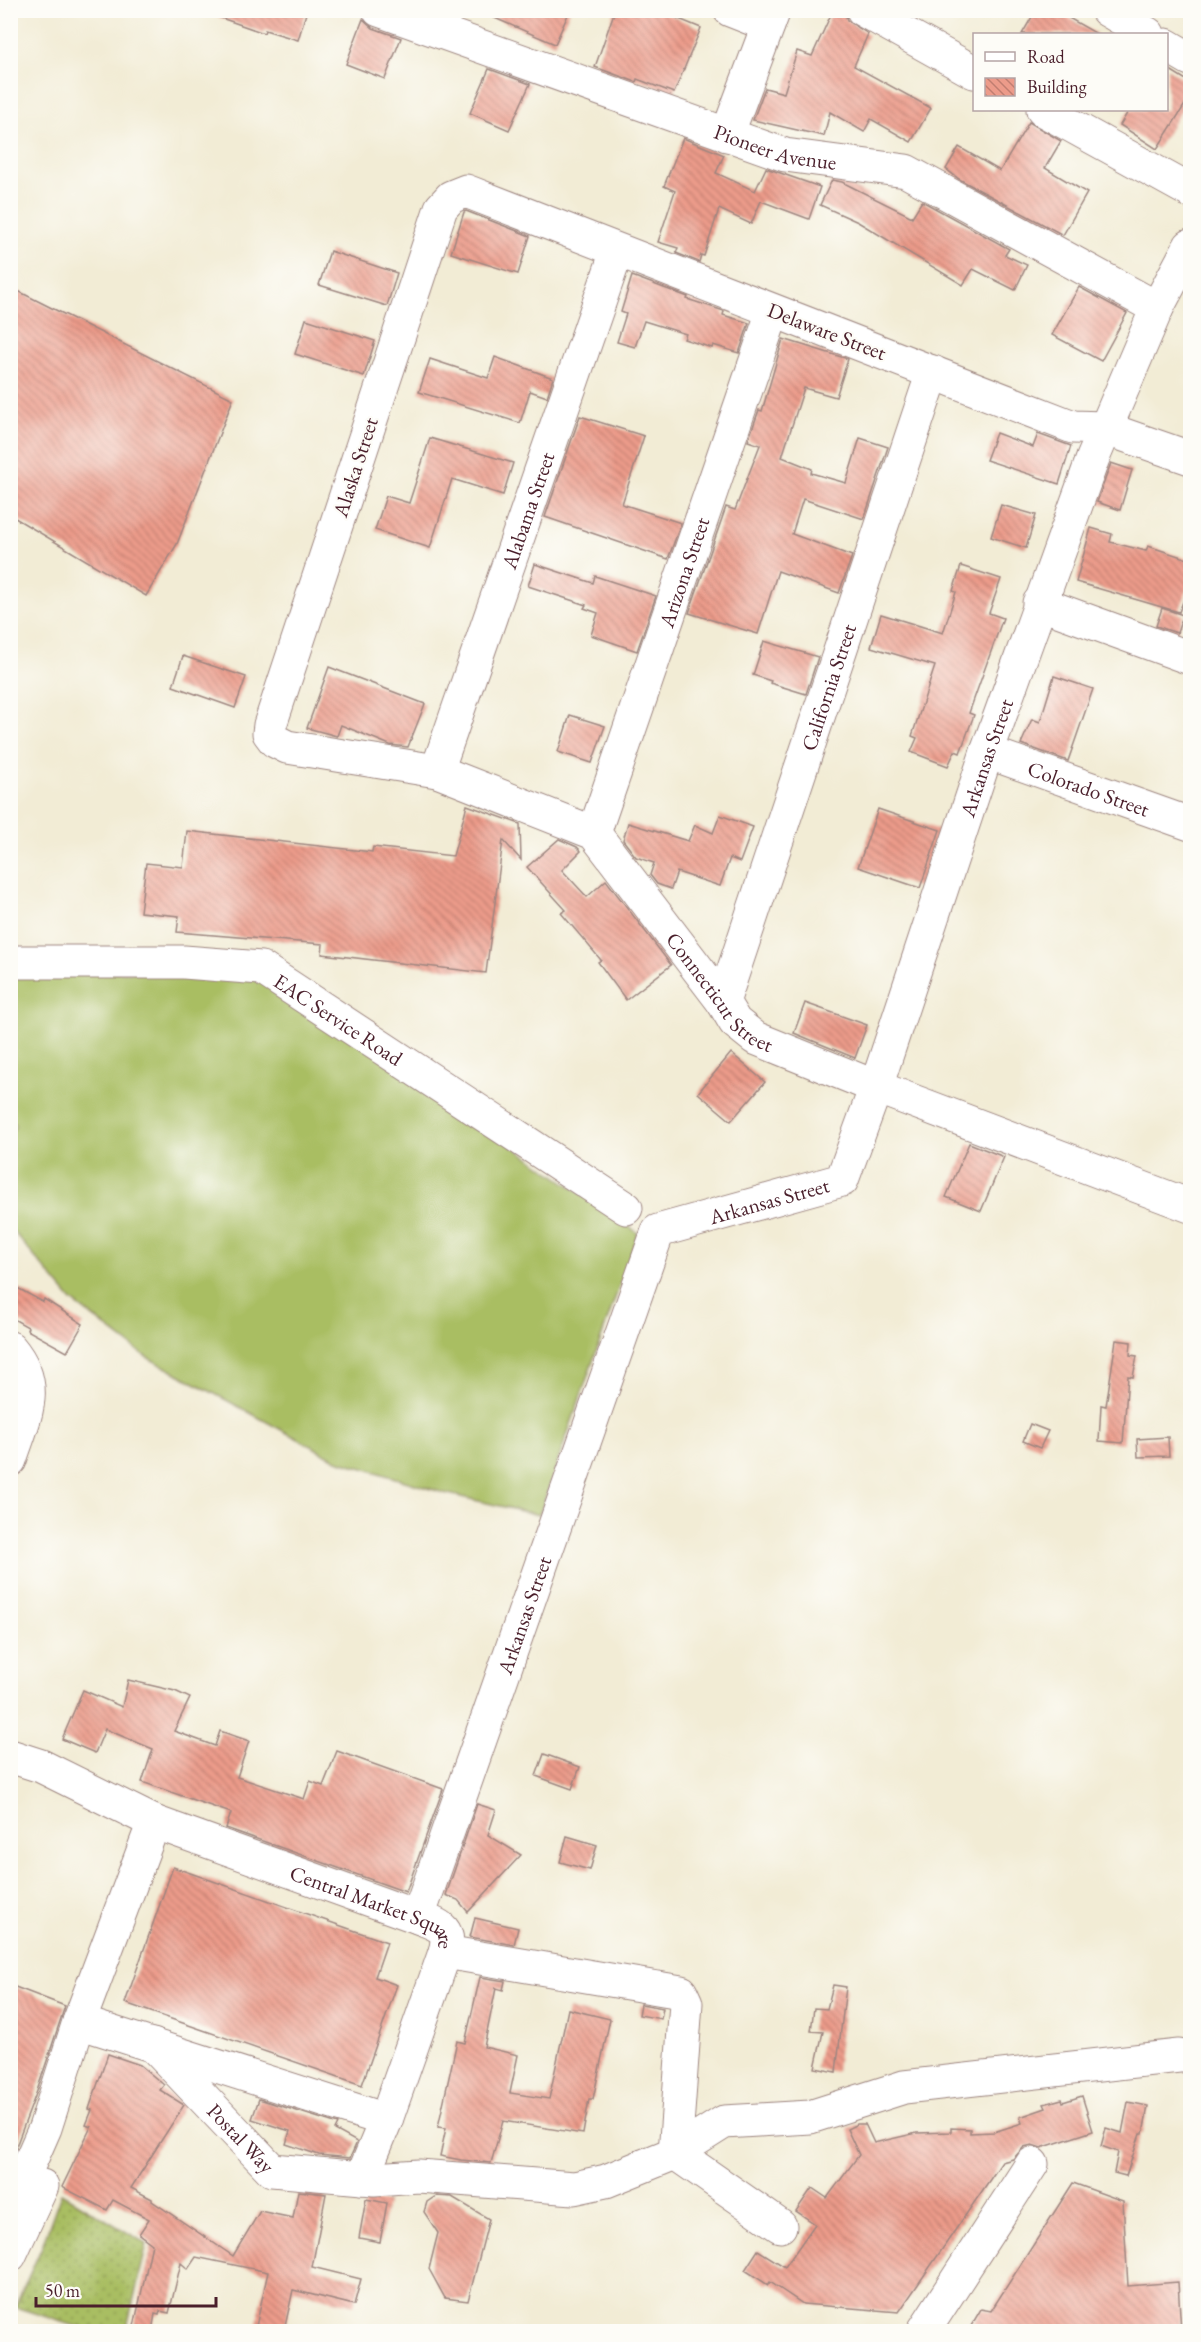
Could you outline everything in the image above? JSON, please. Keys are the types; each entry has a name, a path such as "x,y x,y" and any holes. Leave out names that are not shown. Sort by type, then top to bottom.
{"street":[{"name":"Pioneer Avenue","path":"379,10 785,155 906,171 1156,308"},
{"path":"727,135 771,18 730,10"},
{"path":"863,10 973,71"},
{"path":"1107,10 1146,33"},
{"path":"1168,46 1191,59"},
{"path":"1045,111 1191,191"},
{"name":"Delaware Street","path":"466,191 1073,427 1104,428 1191,458"},
{"name":"Alaska Street","path":"436,771 287,747 275,741 269,733 441,208 451,197 466,191"},
{"name":"Arkansas Street","path":"418,1917 658,1231 842,1180 876,1087 987,752 1104,428 1156,308 1191,246"},
{"name":"Alabama Street","path":"436,771 617,251"},
{"name":"Arizona Street","path":"594,833 773,311"},
{"name":"California Street","path":"723,1002 933,372"},
{"path":"1039,603 1191,658"},
{"name":"Colorado Street","path":"987,752 1191,824"},
{"path":"436,771 594,833"},
{"name":"Connecticut Street","path":"594,833 723,1002 735,1022 755,1038 876,1087 1191,1206"},
{"name":"EAC Service Road","path":"10,962 184,962 261,968 626,1208"},
{"path":"10,1348 23,1364 28,1380 29,1398 10,1460"},
{"name":"Central Market Square","path":"10,1756 41,1766 154,1822 440,1926 445,1931 448,1943 386,2120"},
{"path":"10,2254 59,2148 89,2026 154,1822"},
{"path":"445,1952 681,1992 686,2003 675,2153 780,2226"},
{"path":"89,2026 386,2120 362,2178"},
{"path":"10,2208 89,2026"},
{"name":"Postal Way","path":"153,2045 272,2170 362,2178 419,2176 574,2188 606,2181 675,2153 724,2122"},
{"path":"679,2091 724,2122 810,2116 904,2087 1179,2056"},
{"path":"923,2331 1032,2164"}],"green space":[{"path":"10,969 268,976 638,1233 539,1515 444,1493 337,1460 145,1356 72,1301 11,1229 11,1132 16,1126 10,1116"},
{"path":"61,2193 147,2244 126,2331 91,2331 15,2307 41,2249"}],"building":[{"path":"208,10 307,10 298,40 265,30 264,33 207,13"},
{"path":"476,10 570,10 555,44"},
{"path":"615,10 657,10 701,28 674,93 595,67"},
{"path":"833,10 844,10 847,20 868,34 854,66 931,108 911,142 871,119 864,132 830,112 824,136 753,120 765,88 784,93 797,51 812,56"},
{"path":"1036,10 1055,10 1095,33 1023,33"},
{"path":"363,19 373,28 401,38 385,79 346,64"},
{"path":"489,69 530,84 509,130 470,113"},
{"path":"1168,69 1191,83 1191,95 1157,149 1120,125 1128,111 1168,111"},
{"path":"1029,122 1061,141 1045,168 1087,193 1063,235 959,179 946,169 959,147 1000,171"},
{"path":"683,138 724,155 716,173 755,191 766,168 820,187 809,219 761,201 751,224 719,209 704,256 701,255 699,262 676,253 678,248 658,242 675,191 664,186"},
{"path":"832,180 842,182 912,217 922,201 1009,249 1005,255 1027,265 1015,290 973,269 963,285 858,222 820,205"},
{"path":"466,211 530,236 518,274 451,253"},
{"path":"330,251 397,273 387,306 319,285"},
{"path":"632,276 688,297 687,299 724,311 723,315 749,323 739,353 713,345 712,348 684,339 686,334 644,321 635,347 617,342 626,314 621,312"},
{"path":"10,287 233,399 177,544 146,596 10,515"},
{"path":"1079,287 1127,313 1101,361 1052,335"},
{"path":"306,319 375,341 364,376 295,354"},
{"path":"783,339 848,359 836,397 804,388 782,457 812,469 811,473 846,483 860,438 888,447 864,519 803,499 792,534 852,556 839,593 778,571 758,634 689,613 726,507 735,510 760,445 748,441 759,410 762,411"},
{"path":"495,357 553,378 547,397 530,391 520,423 419,392 430,359 488,378"},
{"path":"580,416 644,436 622,504 681,523 668,559 545,517"},
{"path":"996,433 1033,447 1038,434 1071,446 1059,484 986,460"},
{"path":"430,438 513,463 503,495 452,479 430,548 375,530 386,496 409,503"},
{"path":"1111,463 1132,470 1120,510 1097,502"},
{"path":"1001,505 1036,515 1026,548 991,537"},
{"path":"1091,528 1112,534 1110,542 1146,551 1148,546 1191,560 1191,581 1179,612 1076,582"},
{"path":"535,564 593,583 595,576 656,596 637,651 591,635 598,613 584,608 586,605 528,586"},
{"path":"961,566 1001,579 989,613 1003,618 969,713 974,715 960,753 955,751 948,766 911,752 917,738 912,736 935,666 871,647 881,614 943,633 956,592 953,591"},
{"path":"1162,608 1183,615 1177,633 1156,626"},
{"path":"764,641 818,657 806,694 753,675"},
{"path":"183,656 246,677 235,708 173,686"},
{"path":"329,667 425,704 408,747 390,745 341,725 337,736 307,728"},
{"path":"1054,676 1093,689 1068,761 1021,744 1032,719 1040,722"},
{"path":"570,715 605,726 592,763 558,752"},
{"path":"467,805 520,824 521,860 503,840 486,973 322,954 323,944 177,932 179,916 140,912 146,863 183,867 187,831 372,852 373,847 453,856"},
{"path":"878,809 940,830 920,888 858,867"},
{"path":"720,815 753,827 740,862 730,858 720,886 677,872 671,889 657,884 650,875 654,863 636,857 623,840 628,823 688,841 695,825 713,833"},
{"path":"559,839 581,851 562,870 587,897 606,880 671,965 626,1000 598,962 601,960 561,913 566,910 527,867"},
{"path":"805,1003 867,1025 855,1058 794,1033"},
{"path":"731,1053 765,1082 731,1121 698,1093"},
{"path":"969,1143 1004,1157 981,1211 946,1197"},
{"path":"10,1284 43,1302 44,1299 83,1324 67,1352 27,1330 28,1327 10,1317"},
{"path":"1116,1340 1131,1342 1130,1355 1137,1356 1133,1377 1128,1376 1123,1443 1099,1441 1101,1405 1106,1406"},
{"path":"1030,1424 1048,1431 1040,1448 1023,1441"},
{"path":"1168,1437 1169,1456 1138,1457 1137,1439"},
{"path":"128,1680 175,1691 190,1698 174,1731 215,1746 220,1731 249,1741 237,1777 304,1799 310,1781 323,1786 337,1751 443,1789 406,1892 226,1828 231,1813 142,1782 153,1749 105,1729 95,1753 62,1739 83,1690 122,1707"},
{"path":"544,1754 580,1767 572,1789 536,1776"},
{"path":"477,1804 496,1810 488,1835 521,1855 468,1912 458,1900 446,1895"},
{"path":"567,1836 597,1845 590,1870 560,1862"},
{"path":"173,1867 387,1942 375,1977 397,1985 362,2085 125,2003"},
{"path":"475,1918 518,1928 514,1945 470,1937"},
{"path":"480,1977 505,1981 503,1990 496,1988 484,2047 518,2055 510,2093 549,2099 568,2009 610,2019 593,2099 589,2099 583,2134 503,2121 491,2163 440,2156 446,2128 438,2127 457,2041 465,2043"},
{"path":"10,1985 65,2006 12,2157"},
{"path":"833,1985 846,1987 836,2072 815,2068 823,2032 811,2031 814,2008 827,2009"},
{"path":"641,2004 663,2008 661,2019 639,2015"},
{"path":"108,2054 140,2065 164,2085 160,2090 184,2105 131,2188 152,2199 233,2256 260,2211 293,2218 298,2191 326,2194 312,2267 361,2279 354,2305 293,2290 284,2331 255,2331 268,2272 196,2257 188,2269 181,2263 169,2313 160,2311 159,2315 155,2314 152,2331 133,2331 152,2244 139,2234 149,2219 113,2200 107,2210 62,2187 91,2127 86,2125 92,2110 89,2109"},
{"path":"1082,2096 1093,2131 1041,2148 1032,2145 1024,2147 1013,2159 1002,2162 899,2312 803,2304 770,2282 768,2285 745,2270 758,2250 785,2267 815,2224 796,2211 812,2188 827,2198 859,2155 847,2129 857,2124 865,2124 874,2143 917,2133 951,2132 951,2128 970,2129 970,2133 994,2132 1022,2123 1020,2117 1046,2108 1044,2104 1062,2099 1063,2102"},
{"path":"259,2099 338,2124 335,2130 357,2142 350,2158 319,2155 286,2144 290,2131 252,2119"},
{"path":"1128,2102 1148,2106 1143,2134 1140,2134 1126,2176 1114,2173 1118,2152 1101,2146 1106,2128 1122,2133"},
{"path":"1073,2183 1123,2201 1128,2286 1178,2282 1181,2331 968,2331 981,2309 991,2311"},
{"path":"436,2196 452,2197 489,2219 468,2301 445,2298 429,2269 438,2233 424,2212 427,2202"},
{"path":"366,2199 387,2203 380,2242 359,2238"}]}
